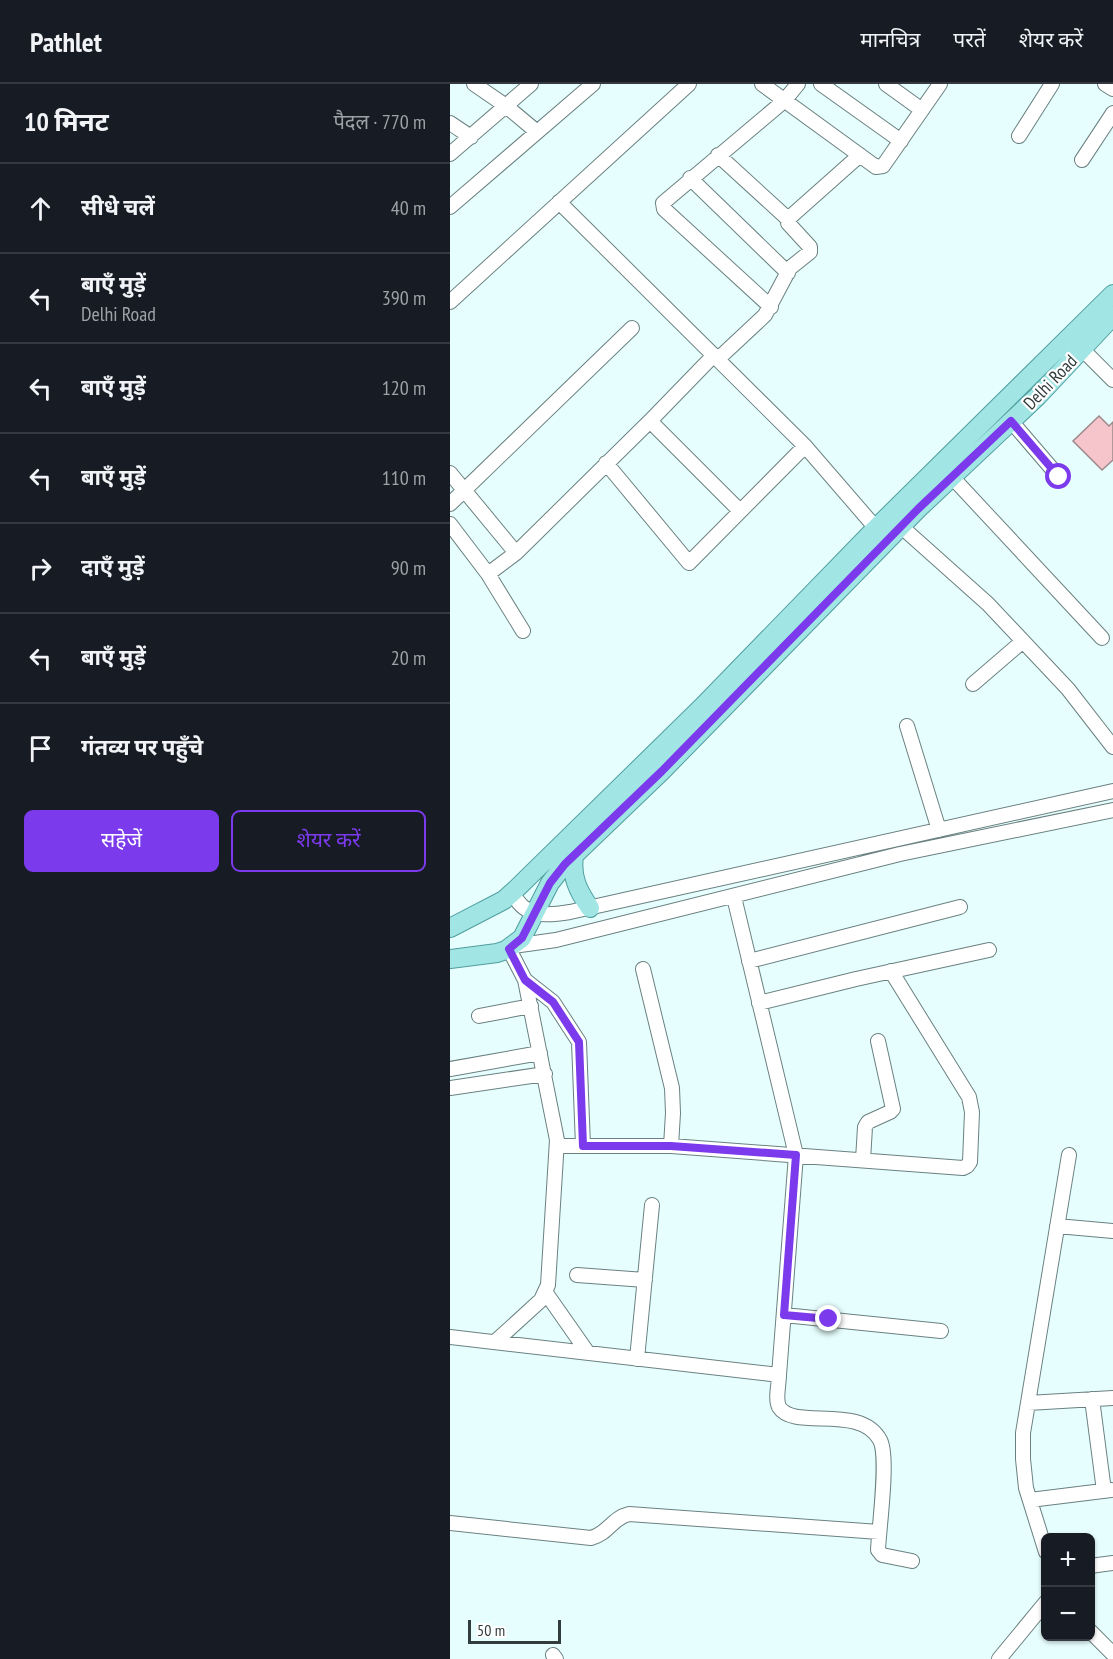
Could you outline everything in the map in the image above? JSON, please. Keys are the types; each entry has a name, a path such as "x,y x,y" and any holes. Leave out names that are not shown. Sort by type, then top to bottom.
{"main road":[{"path":"511,948 497,953 455,958 450,930 513,893 888,528 1113,294"},
{"name":"Delhi Road","path":"511,948 522,938 536,915 550,883 574,856 662,771 888,528 952,477 1011,421 1112,318"},
{"path":"574,856 572,867 574,878 590,908"}],"street":[{"path":"474,84 506,106 537,132"},
{"path":"450,154 531,84"},
{"path":"450,207 593,84"},
{"path":"450,302 689,84"},
{"path":"762,84 880,168 940,84"},
{"path":"771,307 664,209 663,203 784,101 798,84"},
{"path":"821,84 901,141"},
{"path":"885,84 922,110"},
{"path":"1020,136 1052,84"},
{"path":"1105,84 1113,89"},
{"path":"1082,160 1113,113"},
{"path":"450,123 471,137"},
{"path":"488,574 516,554 716,357 765,315 793,264 810,249 788,219 718,155"},
{"path":"788,219 860,155"},
{"path":"690,178 788,273"},
{"path":"559,202 888,528 988,604 1068,689 1113,747"},
{"path":"450,504 632,328"},
{"path":"1082,349 1113,380"},
{"path":"650,421 740,511"},
{"path":"1011,421 1059,477"},
{"path":"606,463 689,562 805,446"},
{"path":"450,473 516,554"},
{"path":"952,477 1102,638"},
{"path":"450,524 488,574 523,631"},
{"path":"973,684 1023,641"},
{"path":"908,726 939,830"},
{"path":"513,893 518,903 536,915 549,915 590,908 1113,791"},
{"path":"495,1342 546,1293 557,1146 555,1124 525,980 511,948 556,940 734,897 900,854 1113,810"},
{"path":"734,897 796,1155 778,1403 785,1413 856,1421 867,1426 880,1440 884,1455 879,1553 912,1561"},
{"path":"749,961 960,907"},
{"path":"759,1003 989,950"},
{"path":"643,969 672,1088 671,1146"},
{"path":"557,1146 671,1146 968,1166 972,1112 969,1097 891,971"},
{"path":"525,980 553,1002 579,1042 583,1146"},
{"path":"479,1016 531,1006"},
{"path":"863,1160 865,1127 868,1122 893,1109 878,1041"},
{"path":"450,1069 540,1053"},
{"path":"450,1088 545,1074"},
{"path":"1041,1536 1026,1488 1023,1433 1069,1155"},
{"path":"638,1359 652,1205"},
{"path":"1057,1226 1113,1231"},
{"path":"577,1275 645,1280"},
{"path":"546,1293 588,1353"},
{"path":"784,1315 941,1331"},
{"path":"450,1337 779,1375"},
{"path":"1028,1404 1113,1398"},
{"path":"1030,1500 1108,1491 1092,1399"},
{"path":"450,1523 591,1538 604,1533 616,1519 629,1514 879,1532"},
{"path":"1095,1565 1113,1563"},
{"path":"999,1659 1041,1608"},
{"path":"1095,1636 1113,1639"},
{"path":"1095,1636 1113,1654"}],"building":[{"path":"1099,416 1109,426 1113,422 1113,460 1102,470 1073,441"}],"route":[{"path":"829,1319 784,1315 796,1155 671,1146 583,1146 579,1042 553,1002 525,980 509,949 522,938 536,915 550,883 565,864 662,771 918,509 1011,421 1059,477"}]}
